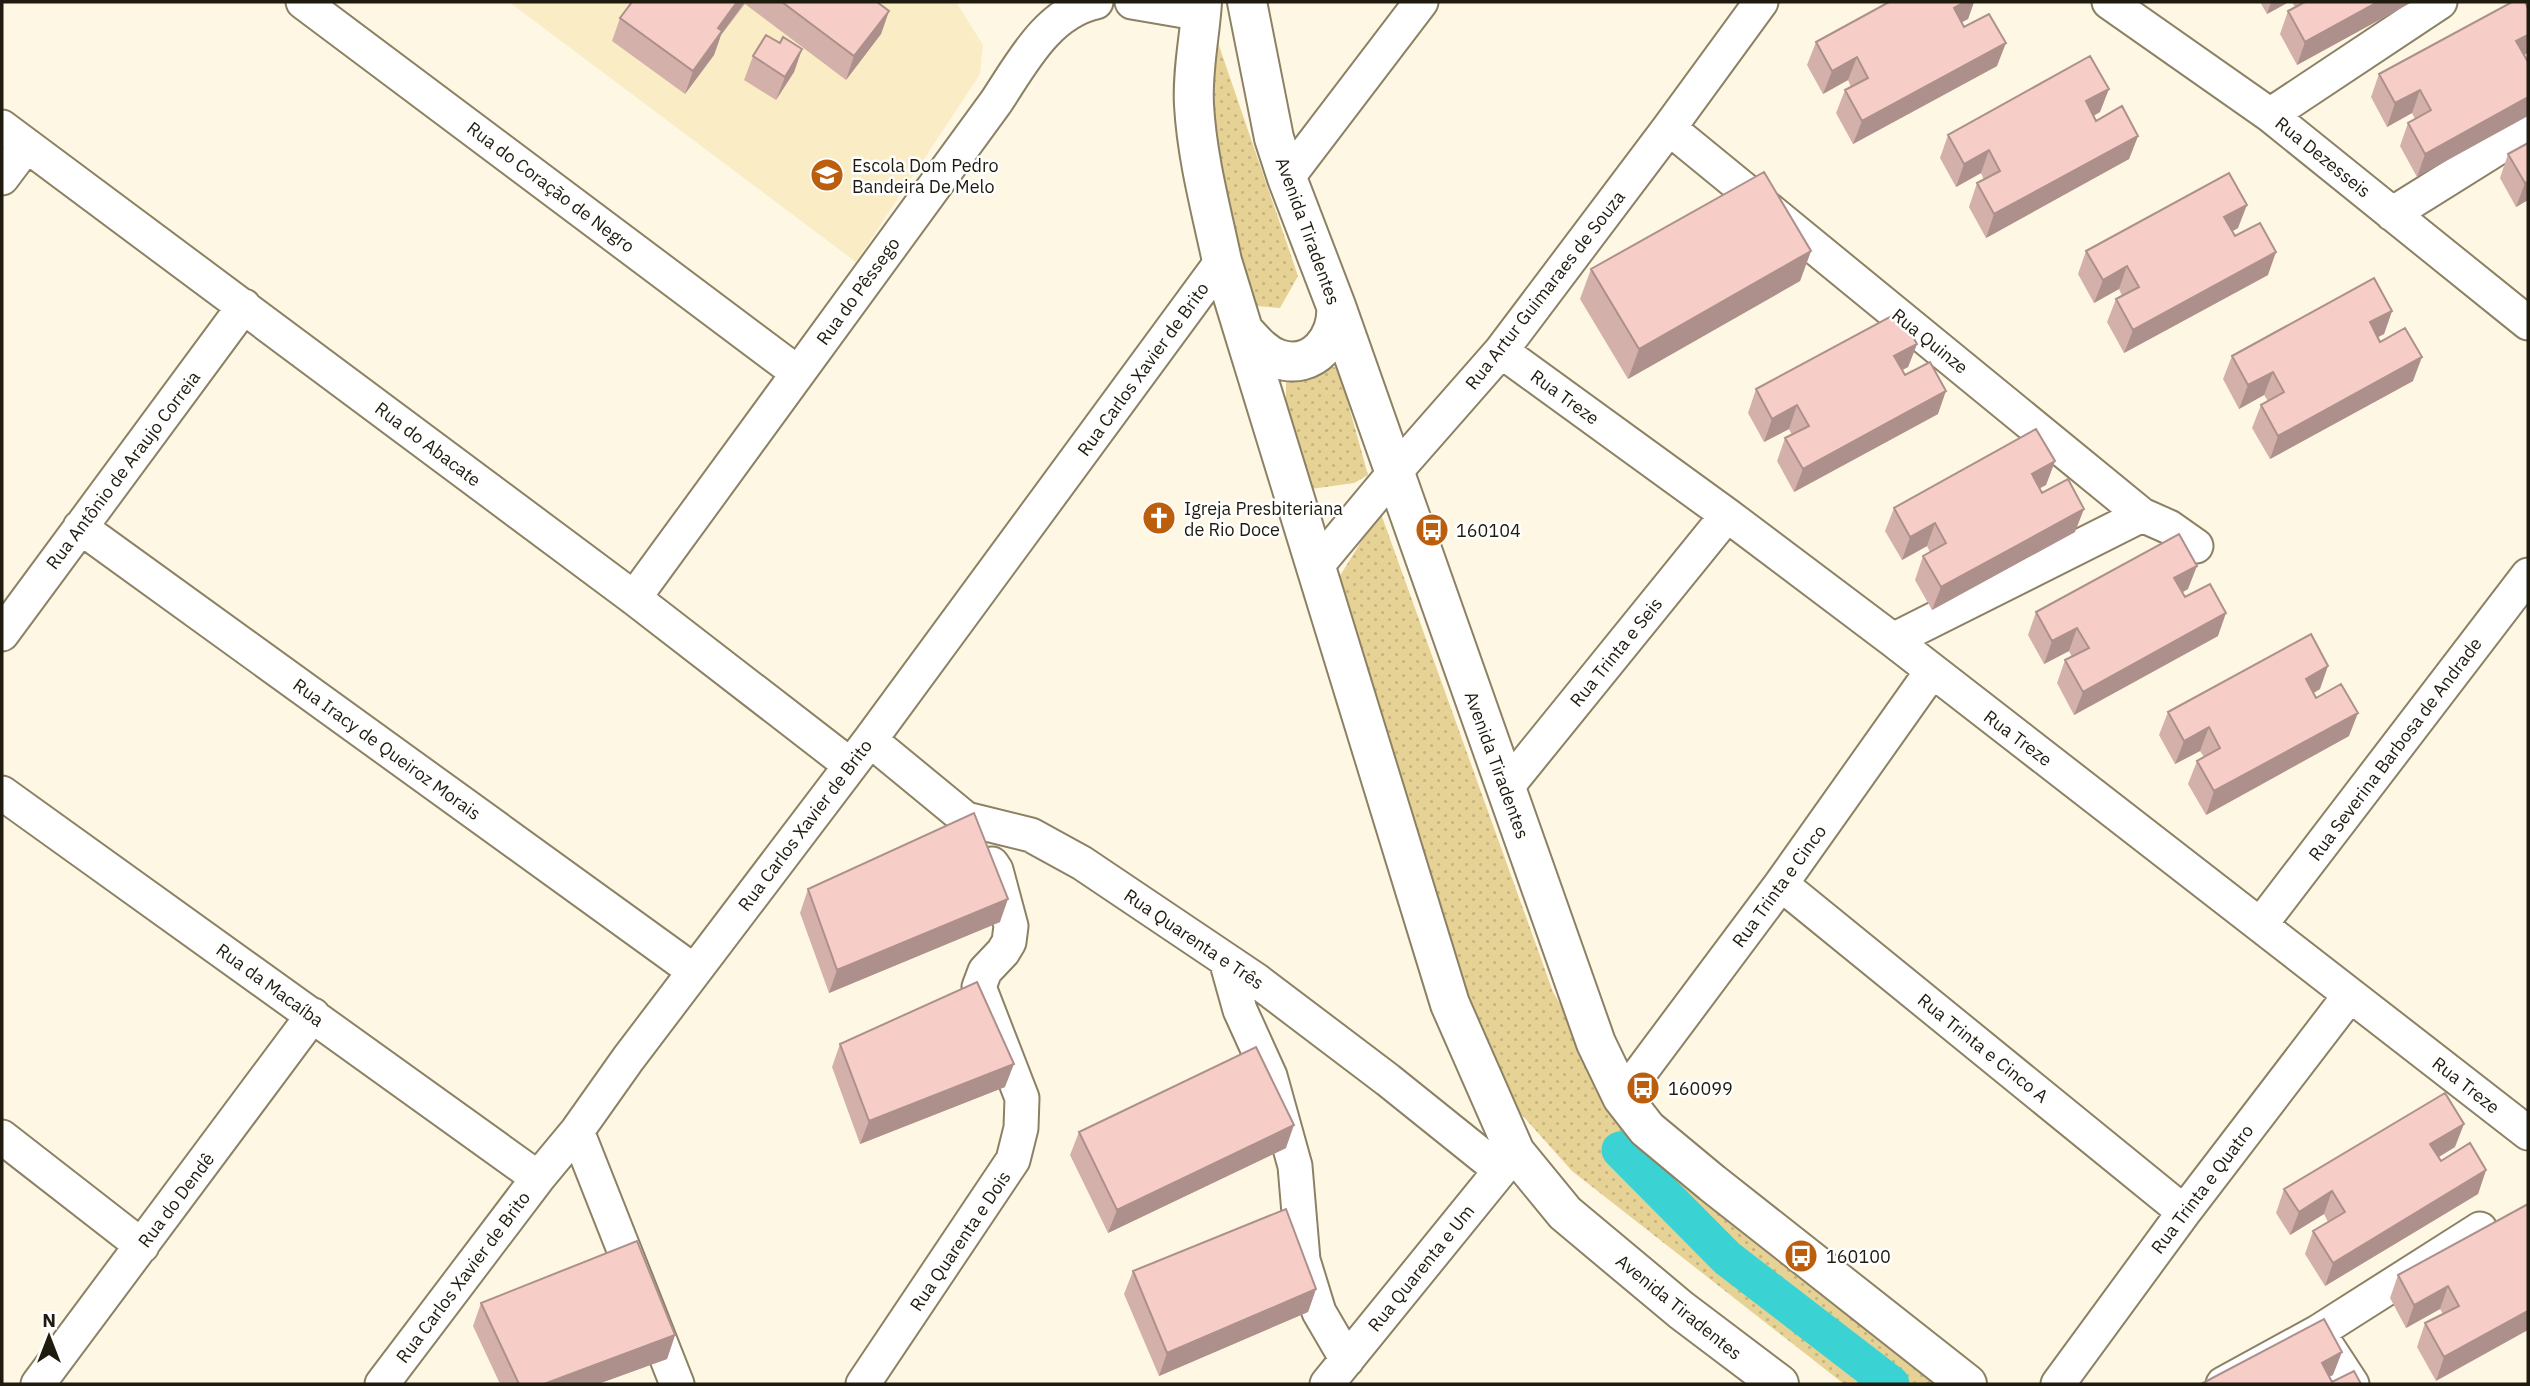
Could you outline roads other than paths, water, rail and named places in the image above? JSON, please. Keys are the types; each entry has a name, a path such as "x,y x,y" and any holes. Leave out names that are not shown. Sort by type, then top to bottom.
{"street":[{"name":"Rua do Coração de Negro","path":"303,2 798,373"},
{"name":"Rua do Pêssego","path":"634,598 996,102 1041,36 1072,11 1096,2"},
{"path":"1132,2 1202,8 1238,57 1275,138"},
{"name":"Avenida Tiradentes","path":"1247,2 1275,138 1287,178 1336,306 1597,1043 1622,1097 1647,1129 1703,1176 1967,1384"},
{"path":"1287,178 1421,2"},
{"name":"Rua Artur Guimaraes de Souza","path":"1315,568 1501,351 1761,2"},
{"name":"Rua Dezesseis","path":"2109,2 2270,115 2528,323"},
{"path":"2270,115 2440,2"},
{"name":"Avenida Tiradentes","path":"1202,8 1195,63 1194,104 1199,155 1222,261 1450,1003 1508,1161 1564,1213 1681,1310 1779,1384"},
{"name":"Rua Quinze","path":"1669,128 2142,515 2169,527 2196,546"},
{"path":"2392,214 2528,129"},
{"path":"2,178 14,136"},
{"name":"Rua do Abacate","path":"14,136 634,598 860,753"},
{"name":"Rua Carlos Xavier de Brito","path":"382,1384 860,753 1222,261"},
{"name":"Rua Antônio de Araujo Correia","path":"2,634 244,306"},
{"path":"1244,331 1267,354 1280,360 1309,358 1328,343 1337,320 1336,306"},
{"name":"Rua Treze","path":"1501,351 1893,639 2528,1133"},
{"name":"Rua Trinta e Seis","path":"1505,789 1727,515"},
{"path":"1893,639 2142,515"},
{"name":"Rua Iracy de Queiroz Morais","path":"80,527 694,971"},
{"name":"Rua Severina Barbosa de Andrade","path":"2261,924 2528,575"},
{"name":"Rua Trinta e Cinco","path":"1622,1097 1781,884 1931,671"},
{"name":"Rua Quarenta e Três","path":"860,753 966,819 1031,835 1082,863 1226,960 1388,1080 1508,1161"},
{"name":"Rua da Macaíba","path":"2,793 538,1178"},
{"name":"Rua Quarenta e Dois","path":"863,1384 1013,1160 1021,1128 1022,1098 979,987 985,971 1003,953 1009,942 1011,926 996,870 966,819"},
{"name":"Rua Trinta e Cinco A","path":"1781,884 2184,1212"},
{"path":"1226,960 1240,1010 1270,1076 1295,1166 1303,1260 1337,1372"},
{"name":"Rua Trinta e Quatro","path":"2057,1384 2350,995"},
{"name":"Rua do Dendê","path":"38,1384 313,1015"},
{"path":"577,1130 677,1384"},
{"path":"2,1137 142,1246"},
{"name":"Rua Quarenta e Um","path":"1337,1372 1508,1161"},
{"path":"2223,1384 2318,1332 2480,1229"},
{"path":"2318,1332 2352,1384"}],"waterway":[{"path":"1620,1150 1727,1258 1891,1384"}],"place":[{"name":"Escola Dom Pedro Bandeira De Melo","path":"827,175"},
{"name":"Igreja Presbiteriana de Rio Doce","path":"1159,518"},
{"name":"160104","path":"1432,530"},
{"name":"160099","path":"1643,1088"},
{"name":"160100","path":"1801,1256"}]}
